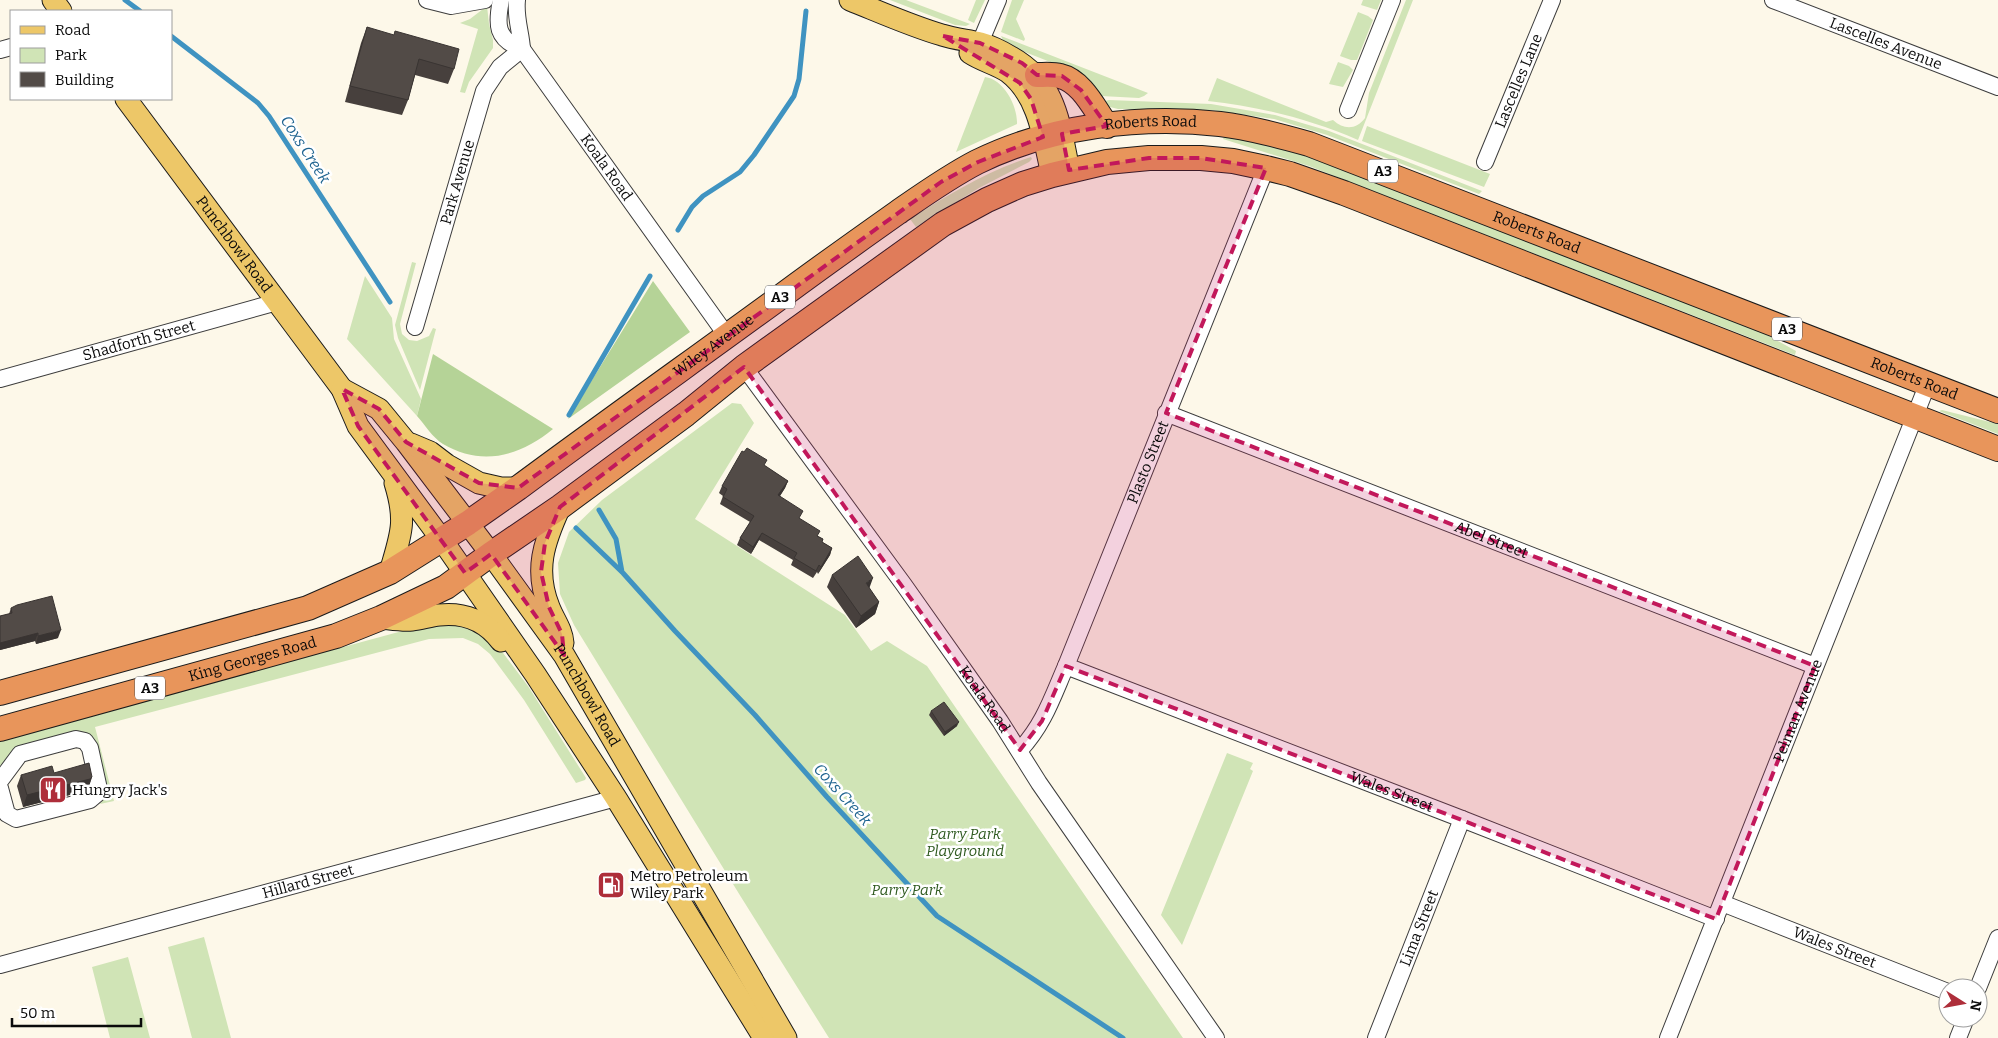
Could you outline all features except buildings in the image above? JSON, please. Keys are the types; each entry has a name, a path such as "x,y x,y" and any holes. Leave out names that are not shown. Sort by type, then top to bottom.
{"highway":[{"path":"1037,75 1056,75 1068,78 1081,90 1108,126"},
{"name":"Roberts Road","path":"1053,135 1147,122 1220,124 1264,131 1309,144 1998,411"},
{"name":"Wiley Avenue","path":"468,523 855,242 941,182 978,162 1053,135"},
{"name":"A3","path":"491,554 560,508 686,414 744,367 943,224 1023,184 1107,162 1149,158 1201,158 1233,161 1290,174 1344,193 1998,449"},
{"name":"A3","path":"0,693 308,608 390,572 468,523"},
{"name":"King Georges Road","path":"0,729 336,636 381,618 446,587 491,554"}],"main road":[{"path":"52,0 60,10"},
{"path":"850,0 943,36 980,43 1015,59 1037,75 1055,107 1053,135 1060,173"},
{"path":"943,36 975,56 1008,72 1020,83 1053,135"},
{"name":"Punchbowl Road","path":"127,100 342,389 358,426 442,540 535,674 616,798 764,1038"},
{"name":"Punchbowl Road","path":"342,389 378,408 468,523 564,655 786,1038"},
{"path":"406,442 430,452 447,465 479,484 501,488 518,488"},
{"path":"390,572 402,531 401,505 392,473"},
{"path":"560,508 545,543 541,572 549,607 562,634 564,655"},
{"path":"381,618 410,620 440,614 460,615 478,620 493,631 513,657 535,674"}],"street":[{"path":"427,0 451,6 484,0"},
{"name":"Koala Road","path":"500,0 498,15 499,31 508,44 522,49 727,336"},
{"path":"517,0 517,24 521,35 522,49"},
{"path":"980,43 998,0"},
{"path":"1348,110 1392,0"},
{"name":"Lascelles Lane","path":"1486,162 1552,0"},
{"name":"Lascelles Avenue","path":"1773,0 1998,87"},
{"name":"Park Avenue","path":"415,327 484,91 500,67 522,49"},
{"name":"Plasto Street","path":"1020,750 1035,734 1066,666 1266,168"},
{"name":"Shadforth Street","path":"0,379 277,302"},
{"name":"Koala Road","path":"744,367 904,585 1020,750 1039,783 1216,1038"},
{"name":"Pelman Avenue","path":"1668,1038 1928,384"},
{"name":"Abel Street","path":"1166,413 1815,666"},
{"name":"Wales Street","path":"1066,666 1462,819 1716,920"},
{"path":"0,781 20,754 76,739 85,741 88,744 99,783 98,794 90,800 19,819 7,814 0,788"},
{"name":"Hillard Street","path":"0,965 616,798"},
{"name":"Lima Street","path":"1376,1038 1462,819"},
{"name":"Wales Street","path":"1722,904 1938,988"},
{"path":"1982,978 1998,938"}],"highlighted area":[{"path":"943,36 980,43 1022,63 1037,75 1062,76 1081,90 1107,126 1062,134 1069,170 1149,158 1201,158 1266,168 1166,413 1815,666 1716,919 1066,666 1042,721 1020,750 744,367 560,507 545,543 541,572 549,607 562,634 564,655 491,554 465,573 358,426 342,389 379,409 406,442 479,483 518,488 941,182 978,162 1043,137 1031,99 1020,83"}],"green space":[{"path":"890,0 906,0 970,24 966,26 955,25"},
{"path":"976,0 985,0 974,23 968,20"},
{"path":"1012,0 1024,0 1016,19 1025,39 1024,41 1001,32"},
{"path":"1363,0 1381,0 1377,10 1361,5"},
{"path":"1406,0 1413,0 1358,140 1284,115 1208,101 1217,78 1326,122 1333,120 1346,127 1358,125 1365,118 1369,93"},
{"path":"487,6 493,48 469,82 465,93 460,92 478,29 460,23 470,19"},
{"path":"1358,12 1373,20 1357,60 1351,60 1340,56"},
{"path":"1001,36 1148,93 1139,98 1101,96 1063,67 1010,46 1004,42"},
{"path":"1338,62 1349,66 1353,70 1343,87 1329,84"},
{"path":"985,77 998,83 1009,95 1017,117 1017,124 956,152"},
{"path":"1105,101 1211,104 1275,115 1329,131 1482,191 1479,194 1327,135 1274,119 1212,110 1118,109 1106,106"},
{"path":"1367,126 1490,174 1484,187 1362,141"},
{"path":"1224,137 1249,141 1318,159 1758,330 1796,351 1795,355 1309,166 1223,139"},
{"path":"1031,157 1032,159 1029,162 979,188 916,227 910,219 969,184 999,169"},
{"path":"412,262 416,263 400,324 402,334 409,340 417,341 429,336 433,328 436,329 420,390 398,338 395,325"},
{"path":"365,276 392,318 394,339 421,399 417,416 347,339"},
{"path":"653,281 690,332 568,419"},
{"path":"433,354 553,429 527,446 514,452 500,455 472,455 443,444 432,435 417,416"},
{"name":"Parry Park","path":"732,403 741,404 754,423 695,519 845,615 871,651 887,641 927,666 1183,1038 829,1038 574,625 560,594 558,563 569,532 602,500"},
{"path":"1942,410 1998,424 1998,434 1939,411"},
{"path":"439,621 466,624 500,649 528,686 586,778 585,780 576,783 524,700 490,654 478,644 463,638 429,639 95,727 114,801 100,804 106,795 104,774 96,744 93,737 87,734 16,752 0,766 0,740"},
{"path":"1227,753 1253,763 1250,769 1253,771 1182,945 1161,915"},
{"path":"204,937 231,1038 192,1038 168,947"},
{"path":"128,957 150,1038 110,1038 92,967"}],"waterway":[{"name":"Coxs Creek","path":"125,0 139,10"},
{"path":"678,230 692,207 703,196 740,172 754,155 794,96 799,79 806,11"},
{"name":"Coxs Creek","path":"172,37 258,103 269,116 390,302"},
{"path":"569,415 650,276"},
{"path":"599,510 616,539 622,572"},
{"name":"Coxs Creek","path":"576,528 623,573 937,916 1123,1038"}],"place":[{"name":"Hungry Jack's","path":"53,790"},
{"name":"Metro Petroleum Wiley Park","path":"611,885"}],"park label":[{"name":"Parry Park Playground","path":"965,842"}]}
